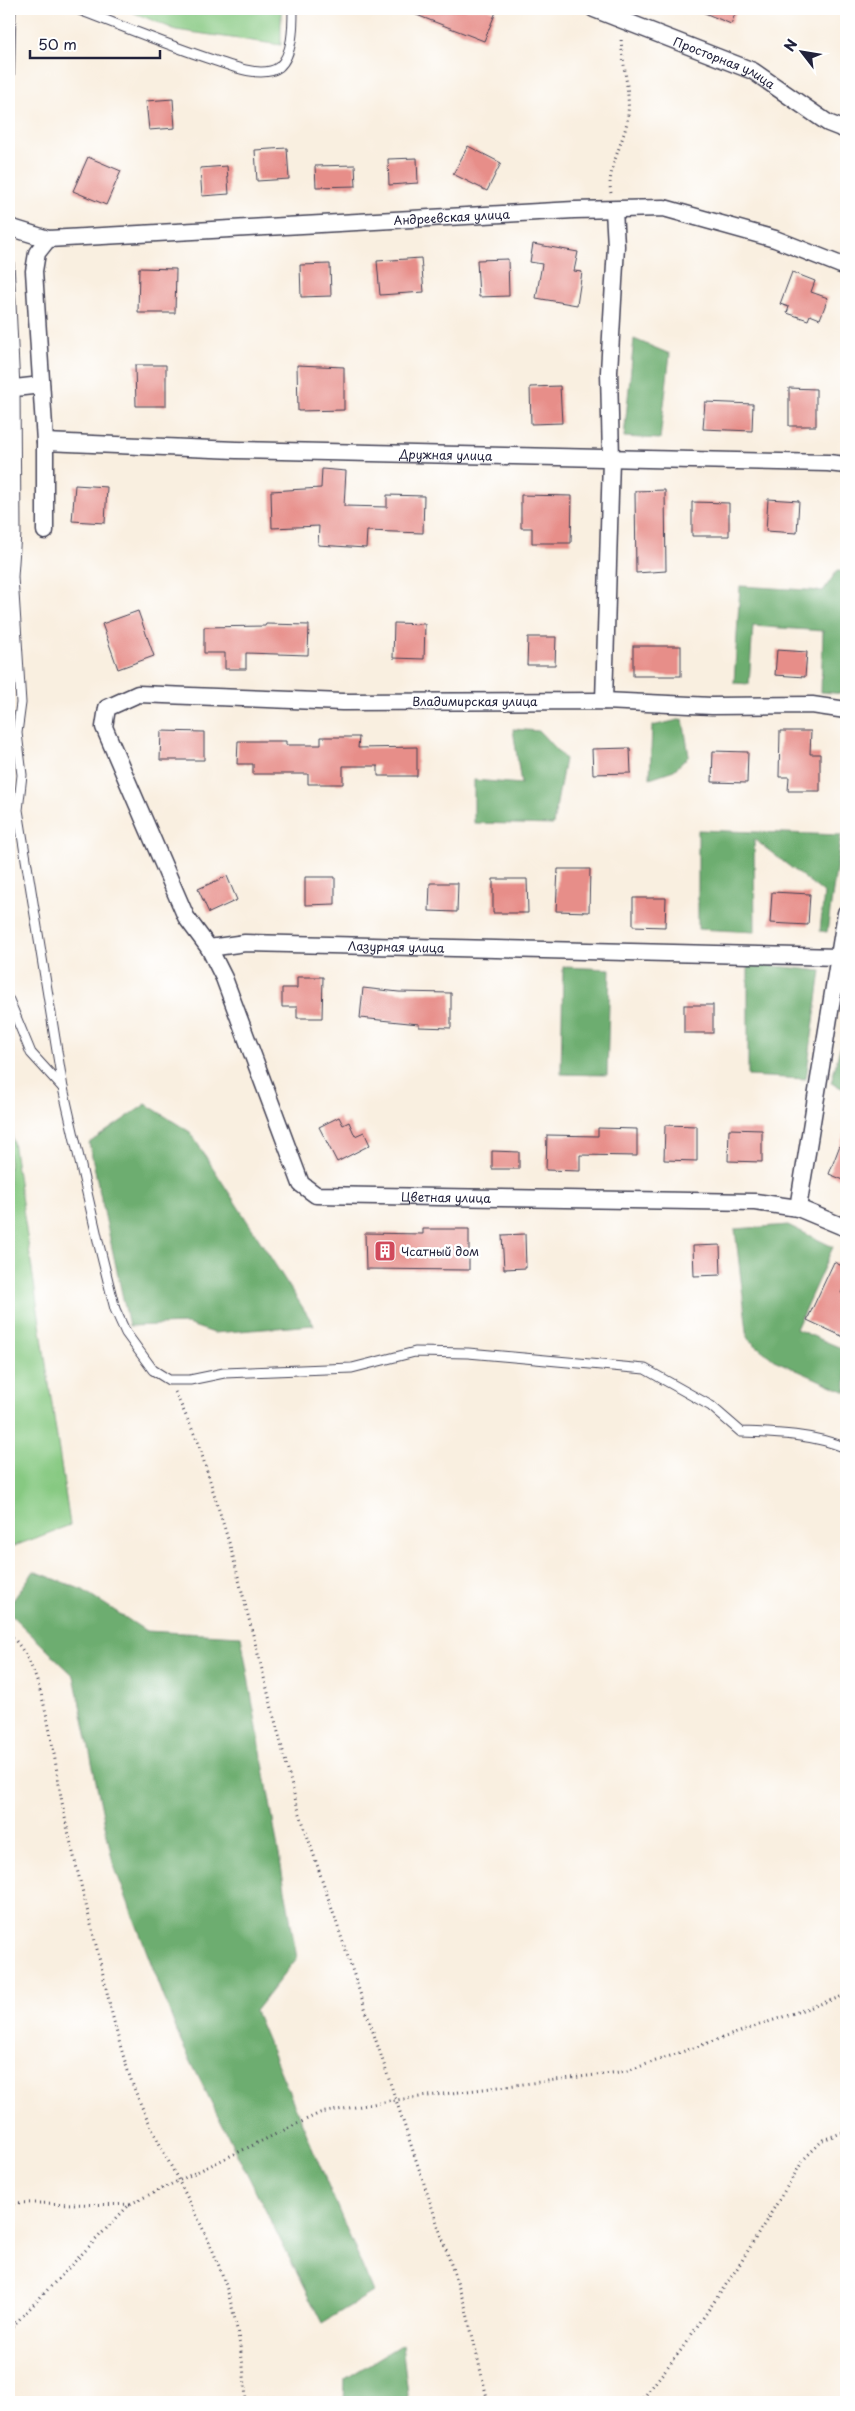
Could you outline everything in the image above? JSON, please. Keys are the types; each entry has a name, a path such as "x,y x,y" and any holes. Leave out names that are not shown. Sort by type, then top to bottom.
{"street":[{"name":"Просторная улица","path":"594,9 753,72 828,123 846,130"},
{"name":"Андреевская улица","path":"48,239 574,210 664,208 775,238 846,267"},
{"path":"604,701 611,459 609,372 616,246 614,210"},
{"path":"9,227 48,239 37,253 34,272 45,442 45,531"},
{"path":"16,388 42,385"},
{"name":"Дружная улица","path":"45,442 236,450 828,463 846,465"},
{"name":"Владимирская улица","path":"209,948 186,917 104,727 108,708 138,694 342,702 604,701 712,706 812,705 846,710"},
{"path":"798,1208 843,958 846,913"},
{"name":"Лазурная улица","path":"209,948 245,943 843,958"},
{"name":"Цветная улица","path":"209,948 224,978 301,1184 316,1195 755,1202 798,1208 846,1228"}],"lane":[{"path":"9,98 11,9"},
{"path":"77,9 197,55 241,69 270,72 278,68 286,59 293,9"},
{"path":"9,262 16,388 16,533 13,576 21,703 17,733 22,775 18,810 63,1088 115,1309 126,1333 153,1370 170,1380 190,1380 224,1373 352,1368 415,1352 476,1354 645,1369 711,1406 741,1432 777,1433 831,1441 846,1448"},
{"path":"9,1000 31,1053 63,1088"}],"path":[{"path":"614,210 609,188 627,121 621,19"},
{"path":"170,1380 198,1442 231,1549 296,1802 466,2309 488,2402"},
{"path":"9,1634 16,1640 28,1660 47,1720 66,1821 125,2061 141,2105 222,2275 245,2378 246,2402"},
{"path":"9,2203 52,2202 91,2206 130,2204 320,2114 396,2100 627,2071 846,1995"},
{"path":"640,2402 681,2350 738,2267 804,2159 824,2140 846,2130"},
{"path":"9,2330 130,2204"}],"green space":[{"path":"125,9 281,9 281,45 176,30"},
{"path":"634,339 670,354 660,439 624,437"},
{"path":"837,571 846,572 846,694 821,692 823,631 753,626 749,684 734,683 740,586 823,591"},
{"path":"683,719 689,756 674,770 650,778 652,726"},
{"path":"513,729 539,731 565,759 553,825 474,823 474,780 521,784"},
{"path":"698,830 841,835 827,932 820,931 824,893 754,839 755,932 698,929"},
{"path":"748,963 821,971 806,1079 748,1076"},
{"path":"563,967 610,969 607,1075 561,1074"},
{"path":"846,1024 846,1090 831,1083"},
{"path":"146,1104 190,1132 314,1325 214,1333 187,1324 129,1326 89,1143"},
{"path":"9,1115 70,1525 9,1548"},
{"path":"788,1225 833,1247 796,1329 846,1350 846,1392 774,1360 748,1339 735,1229"},
{"path":"34,1571 83,1590 146,1631 241,1636 297,1958 255,2011 373,2292 322,2323 181,2042 113,1863 74,1676 9,1613 9,1606"},
{"path":"402,2344 409,2402 344,2402 345,2379"}],"building":[{"path":"401,9 488,9 496,12 484,41"},
{"path":"695,9 737,9 731,24"},
{"path":"173,99 175,128 149,130 146,101"},
{"path":"468,146 501,163 487,191 453,174"},
{"path":"287,148 289,179 257,181 255,150"},
{"path":"88,157 121,171 106,205 73,191"},
{"path":"417,158 418,183 389,185 388,159"},
{"path":"355,165 356,186 316,187 315,166"},
{"path":"227,166 229,194 202,196 200,168"},
{"path":"533,244 578,252 574,271 582,272 577,305 536,298 542,264 530,262"},
{"path":"421,258 424,292 380,295 377,261"},
{"path":"508,259 509,296 479,297 477,260"},
{"path":"330,264 331,296 301,297 300,265"},
{"path":"139,268 176,269 175,313 138,313"},
{"path":"792,272 815,281 811,292 828,298 820,319 810,315 808,320 787,313 789,307 780,304"},
{"path":"135,365 166,365 166,406 136,406"},
{"path":"297,365 344,367 344,410 298,411"},
{"path":"560,386 562,423 531,424 530,387"},
{"path":"789,388 816,389 816,426 789,426"},
{"path":"705,402 753,404 752,431 703,429"},
{"path":"322,469 346,471 344,506 387,507 387,495 424,496 423,533 367,531 366,548 318,545 319,526 272,528 271,491 321,488"},
{"path":"75,485 107,487 105,523 72,521"},
{"path":"665,490 666,571 636,573 635,491"},
{"path":"521,495 572,496 571,543 532,543 532,528 521,528"},
{"path":"768,499 799,501 797,533 766,531"},
{"path":"692,502 729,503 729,536 692,536"},
{"path":"138,611 154,656 118,669 102,624"},
{"path":"394,623 425,624 424,659 393,658"},
{"path":"266,624 309,625 308,655 246,653 246,669 225,669 225,653 204,653 204,627 265,626"},
{"path":"528,637 556,637 555,665 527,665"},
{"path":"633,646 681,646 681,676 633,676"},
{"path":"777,650 807,652 805,677 775,675"},
{"path":"161,731 204,732 204,760 160,760"},
{"path":"780,731 811,731 810,754 820,754 820,791 788,791 789,777 779,777"},
{"path":"321,737 359,737 358,748 417,747 417,776 378,776 378,766 343,766 343,784 308,784 308,774 253,774 253,764 237,764 238,741 286,741 286,745 321,745"},
{"path":"630,748 631,773 593,774 592,749"},
{"path":"713,751 748,752 747,783 712,782"},
{"path":"558,869 590,869 589,912 556,911"},
{"path":"227,876 237,900 209,913 198,889"},
{"path":"305,877 335,877 335,904 305,905"},
{"path":"493,879 527,879 528,913 493,913"},
{"path":"430,883 458,883 457,912 429,911"},
{"path":"772,892 810,894 808,925 770,923"},
{"path":"633,898 666,898 665,927 633,926"},
{"path":"297,977 323,977 322,1018 297,1018 297,1007 282,1007 282,988 297,988"},
{"path":"363,988 399,992 451,993 451,1028 419,1027 419,1024 360,1018"},
{"path":"684,1005 713,1005 713,1033 684,1033"},
{"path":"339,1117 343,1125 349,1122 355,1136 364,1132 370,1145 337,1162 319,1127"},
{"path":"665,1125 697,1126 697,1161 664,1160"},
{"path":"598,1128 637,1129 637,1156 580,1155 580,1171 546,1170 547,1135 598,1136"},
{"path":"729,1129 762,1130 762,1162 728,1161"},
{"path":"846,1133 846,1181 829,1174"},
{"path":"492,1151 519,1152 519,1169 492,1169"},
{"path":"423,1229 469,1229 469,1270 366,1269 365,1233 423,1234"},
{"path":"525,1234 526,1268 504,1269 502,1235"},
{"path":"720,1245 721,1275 694,1276 693,1246"},
{"path":"834,1262 846,1268 846,1283 841,1293 846,1295 846,1338 807,1320"}],"place":[{"name":"Чсатный дом","path":"385,1251"}]}
